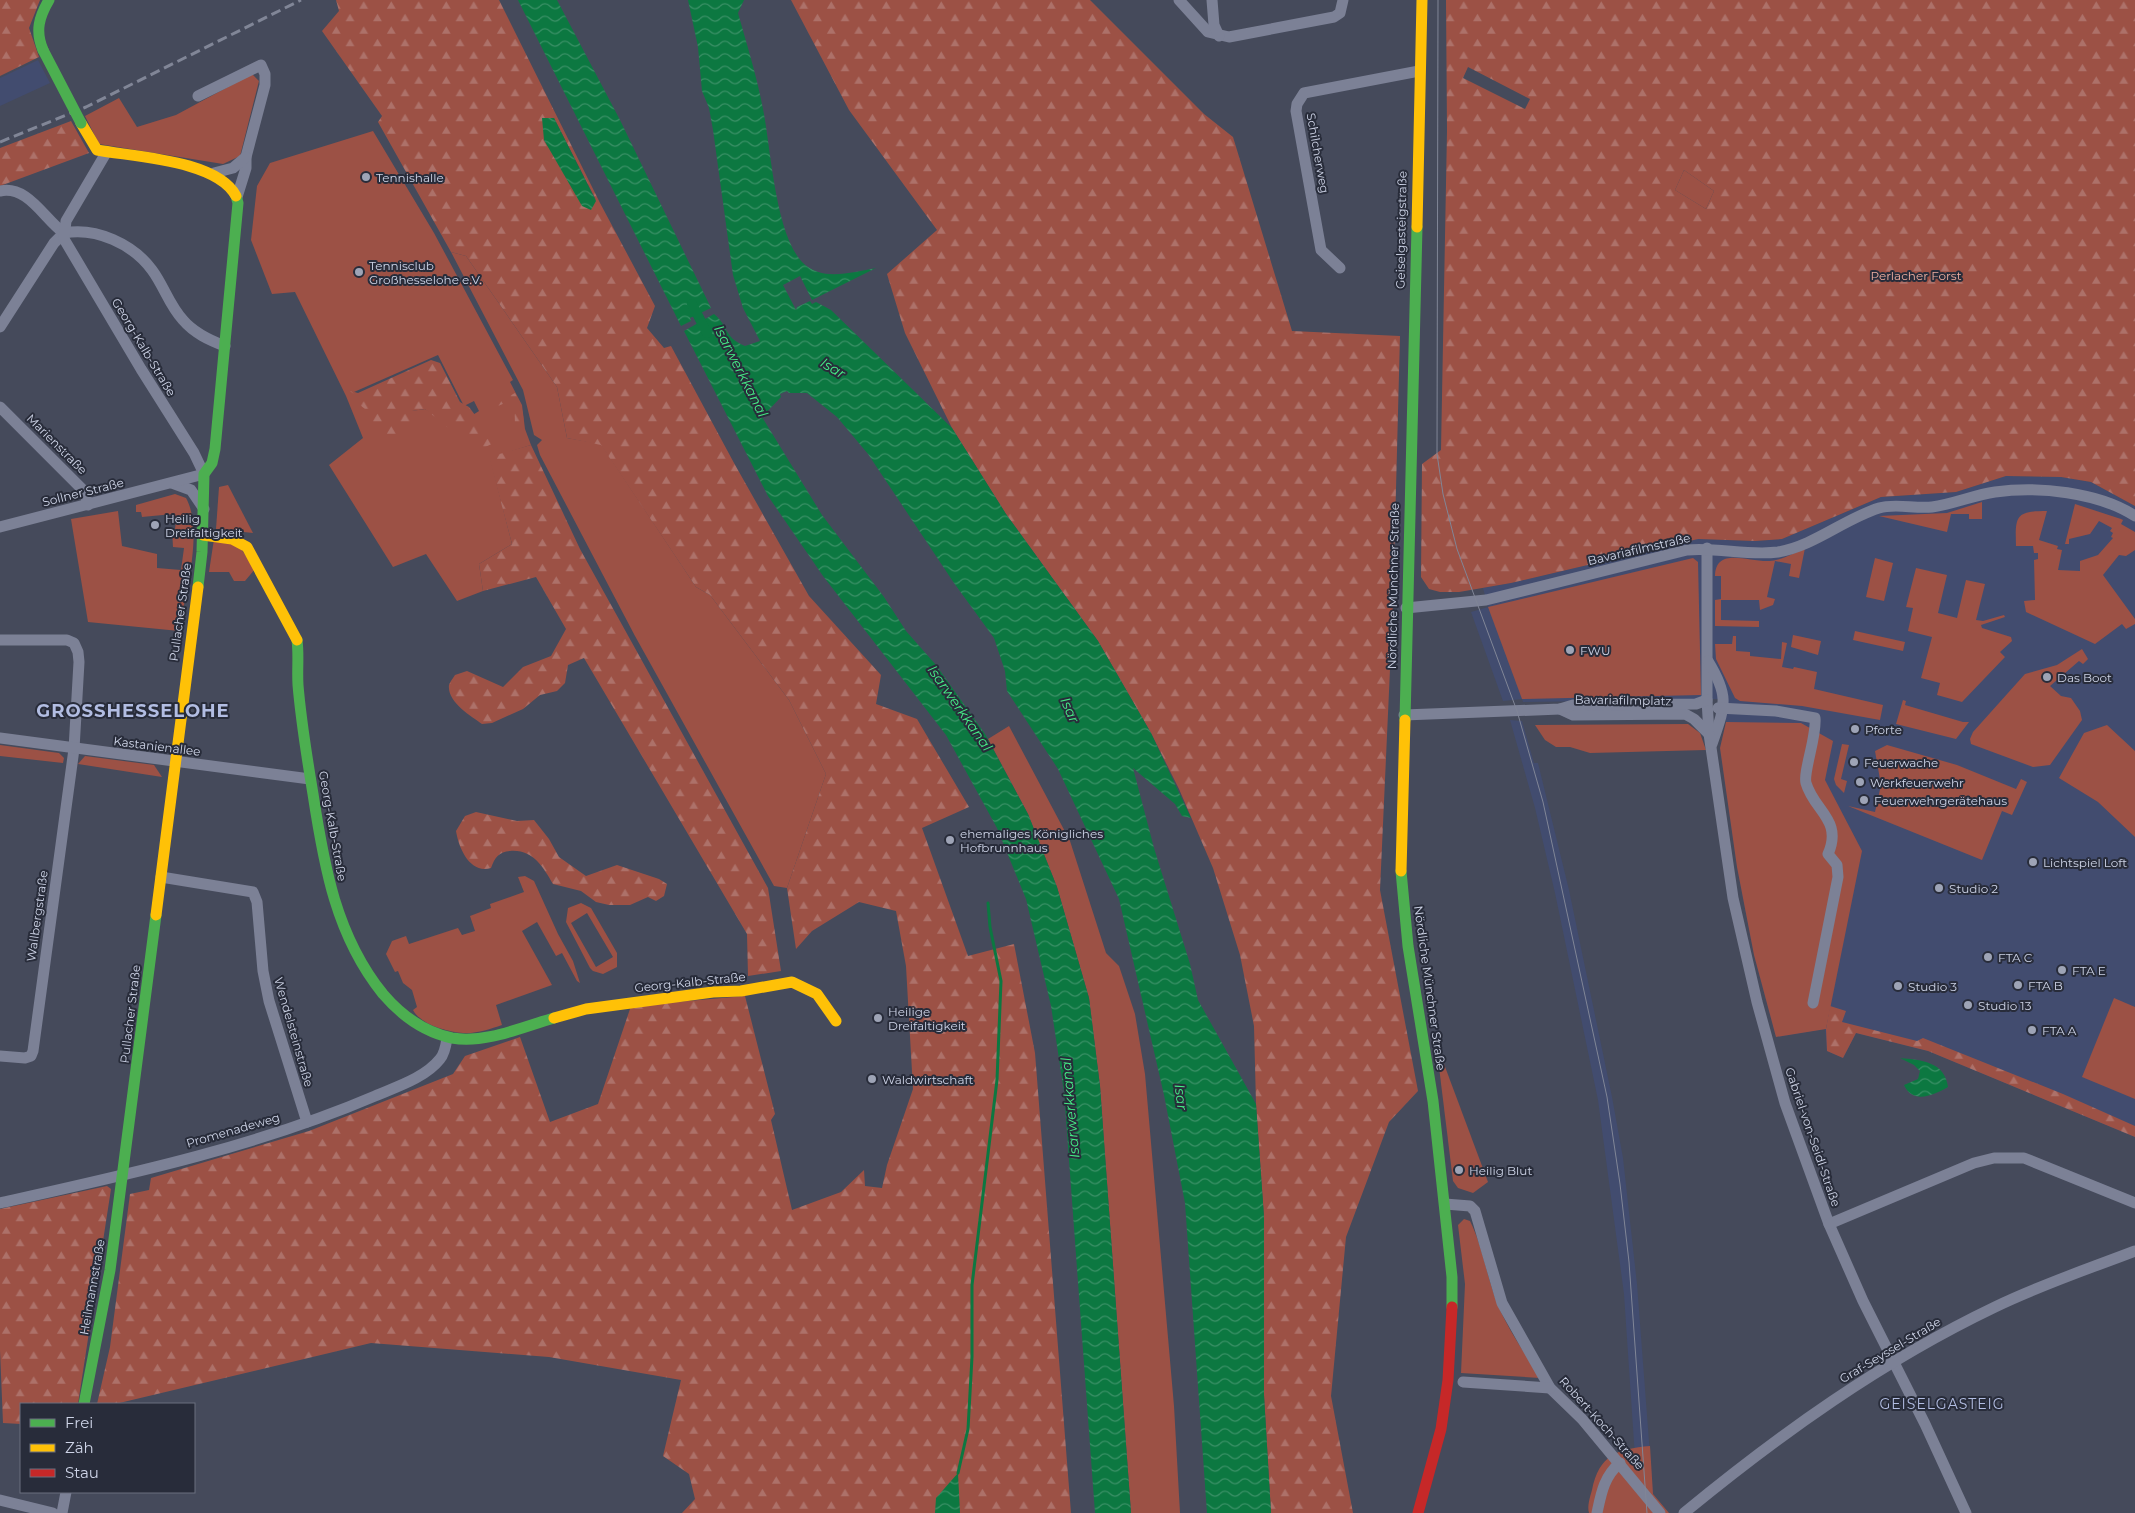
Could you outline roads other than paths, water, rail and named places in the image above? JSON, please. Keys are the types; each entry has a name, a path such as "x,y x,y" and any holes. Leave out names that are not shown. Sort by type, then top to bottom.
{"street":[{"path":"48,0 38,25 38,40 96,150 199,168 214,174 227,183 237,197"},
{"path":"1179,0 1208,32 1229,37 1334,17 1340,13 1343,0"},
{"path":"1212,0 1214,24 1219,36"},
{"name":"Geiselgasteigstraße","path":"1410,462 1422,0"},
{"path":"198,96 261,65 265,74 265,85 246,157 246,168 237,197"},
{"name":"Schilcherweg","path":"1340,268 1321,250 1296,111 1297,104 1304,93 1419,71"},
{"path":"64,234 66,221 106,153"},
{"path":"214,174 233,168 246,157"},
{"path":"0,192 15,190 23,194 52,225 64,234"},
{"name":"Pullacher Straße","path":"123,1174 203,535 204,474 212,464 215,449 238,217 237,197"},
{"path":"0,327 54,244 64,234 75,231 106,238 134,252 152,271 173,308 184,321 204,337 225,346"},
{"name":"Georg-Kalb-Straße","path":"64,234 66,244 194,453 204,474"},
{"name":"Marienstraße","path":"0,407 84,491 88,505"},
{"name":"Nördliche Münchner Straße","path":"1410,462 1401,872 1408,946 1433,1101 1452,1277 1452,1334 1440,1429 1418,1513"},
{"name":"Sollner Straße","path":"0,527 204,474"},
{"path":"172,483 190,490 204,509"},
{"name":"Bavariafilmstraße","path":"1406,608 1486,600 1687,550 1707,548 1762,553 1779,551 1798,546 1882,507 1929,507 1953,504 1994,492 2055,492 2085,496 2126,510 2135,516"},
{"name":"Georg-Kalb-Straße","path":"203,535 232,539 247,547 297,638 299,651 298,681 310,779 324,870 338,917 354,953 370,980 415,1025 447,1038 462,1040 479,1038 603,1006 740,991 792,982 817,994 836,1021"},
{"name":"Gabriel-von-Seidl-Straße","path":"1707,548 1707,700 1709,734 1729,872 1757,1002 1785,1103 1829,1224 1966,1513"},
{"name":"Wallbergstraße","path":"0,640 55,639 74,643 78,652 79,662 74,749 33,1051 31,1056 25,1058 0,1056"},
{"name":"Gabriel-von-Seidl-Straße","path":"1707,659 1721,684 1724,696 1712,746"},
{"name":"Gabriel-von-Seidl-Straße","path":"1708,677 1721,708"},
{"name":"Bavariafilmplatz","path":"1404,715 1560,709 1574,705 1696,704 1707,700"},
{"path":"1708,719 1721,708 1776,711 1815,718 1816,728 1806,782 1830,826 1834,841 1828,854 1837,865 1838,877 1813,1003"},
{"name":"Bavariafilmplatz","path":"1560,709 1573,715 1685,714 1694,718 1709,734"},
{"name":"Kastanienallee","path":"0,738 310,779"},
{"name":"Wendelsteinstraße","path":"161,877 253,892 257,902 262,971 269,1001 307,1122"},
{"name":"Promenadeweg","path":"0,1203 123,1174 307,1122 354,1105 412,1079 441,1059 447,1038"},
{"path":"1829,1224 1974,1163 1994,1158 2024,1158 2135,1203"},
{"name":"Heilmannstraße","path":"84,1403 110,1270 123,1174"},
{"name":"Robert-Koch-Straße","path":"1445,1204 1470,1206 1475,1211 1502,1303 1550,1388 1582,1418 1660,1513"},
{"name":"Graf-Seyssel-Straße","path":"1684,1513 1740,1466 1797,1425 1895,1361 1996,1306 2135,1251"},
{"path":"1463,1382 1550,1388"},
{"path":"1597,1513 1602,1489 1611,1470 1620,1463"},
{"path":"62,1513 66,1493"},
{"path":"0,1500 53,1513"}],"water":[{"path":"518,0 557,0 620,120 711,308 690,318 691,321 681,326"},
{"name":"Isar","path":"688,0 744,0 738,13 761,97 775,190 786,233 803,263 811,269 829,274 876,268 812,300 800,276 783,285 796,310 797,307 810,301 812,304 816,302 831,310 952,428 1006,514 1098,641 1151,733 1191,818 1182,816 1175,804 1133,768 1154,848 1190,964 1198,1000 1256,1104 1264,1217 1264,1395 1271,1513 1207,1513 1185,1203 1164,1095 1119,899 1058,769 1007,691 1005,671 994,638 954,583 868,454 837,417 807,393 789,393 787,391 780,394 781,397 762,417 822,515 884,597 906,631 936,665 985,734 1028,814 1057,887 1089,998 1100,1086 1131,1513 1095,1513 1064,1092 1051,1006 1026,899 997,828 946,735 823,576 768,496 684,331 714,314 719,318 729,335 738,343 745,346 760,341 743,308 733,275 713,130 709,108 702,91 698,47"},
{"path":"542,118 554,118 596,201 591,210 582,206 544,140"},
{"path":"1900,1058 1924,1061 1937,1067 1946,1079 1948,1087 1930,1095 1918,1097 1913,1095 1904,1085 1918,1079 1920,1071 1914,1065"},
{"path":"958,1473 960,1513 935,1513 936,1498"}],"waterway":[{"name":"Isarwerkkanal","path":"692,304 707,333"},
{"path":"958,1473 968,1429 972,1357 972,1285 997,1080 1001,981 990,927 988,903"}],"tram line":[{"path":"1438,0 1437,454 1443,494 1457,549 1517,711 1543,802 1607,1097 1629,1262 1647,1513"}],"railway":[{"path":"0,142 86,107 301,0"}],"place":[{"name":"Tennishalle","path":"366,177"},
{"name":"Tennisclub Großhesselohe e.V.","path":"359,272"},
{"name":"Heilig Dreifaltigkeit","path":"155,525"},
{"name":"FWU","path":"1570,650"},
{"name":"Das Boot","path":"2047,677"},
{"name":"Pforte","path":"1855,729"},
{"name":"Feuerwache","path":"1854,762"},
{"name":"Werkfeuerwehr","path":"1860,782"},
{"name":"Feuerwehrgerätehaus","path":"1864,800"},
{"name":"ehemaliges Königliches Hofbrunnhaus","path":"950,840"},
{"name":"Lichtspiel Loft","path":"2033,862"},
{"name":"Studio 2","path":"1939,888"},
{"name":"FTA C","path":"1988,957"},
{"name":"FTA E","path":"2062,970"},
{"name":"FTA B","path":"2018,985"},
{"name":"Studio 3","path":"1898,986"},
{"name":"Studio 13","path":"1968,1005"},
{"name":"Heilige Dreifaltigkeit","path":"878,1018"},
{"name":"FTA A","path":"2032,1030"},
{"name":"Waldwirtschaft","path":"872,1079"},
{"name":"Heilig Blut","path":"1459,1170"}],"district":[{"name":"GROSSHESSELOHE","path":"133,711"},
{"name":"GEISELGASTEIG","path":"1942,1404"}],"park label":[{"name":"Perlacher Forst","path":"1916,275"}]}
